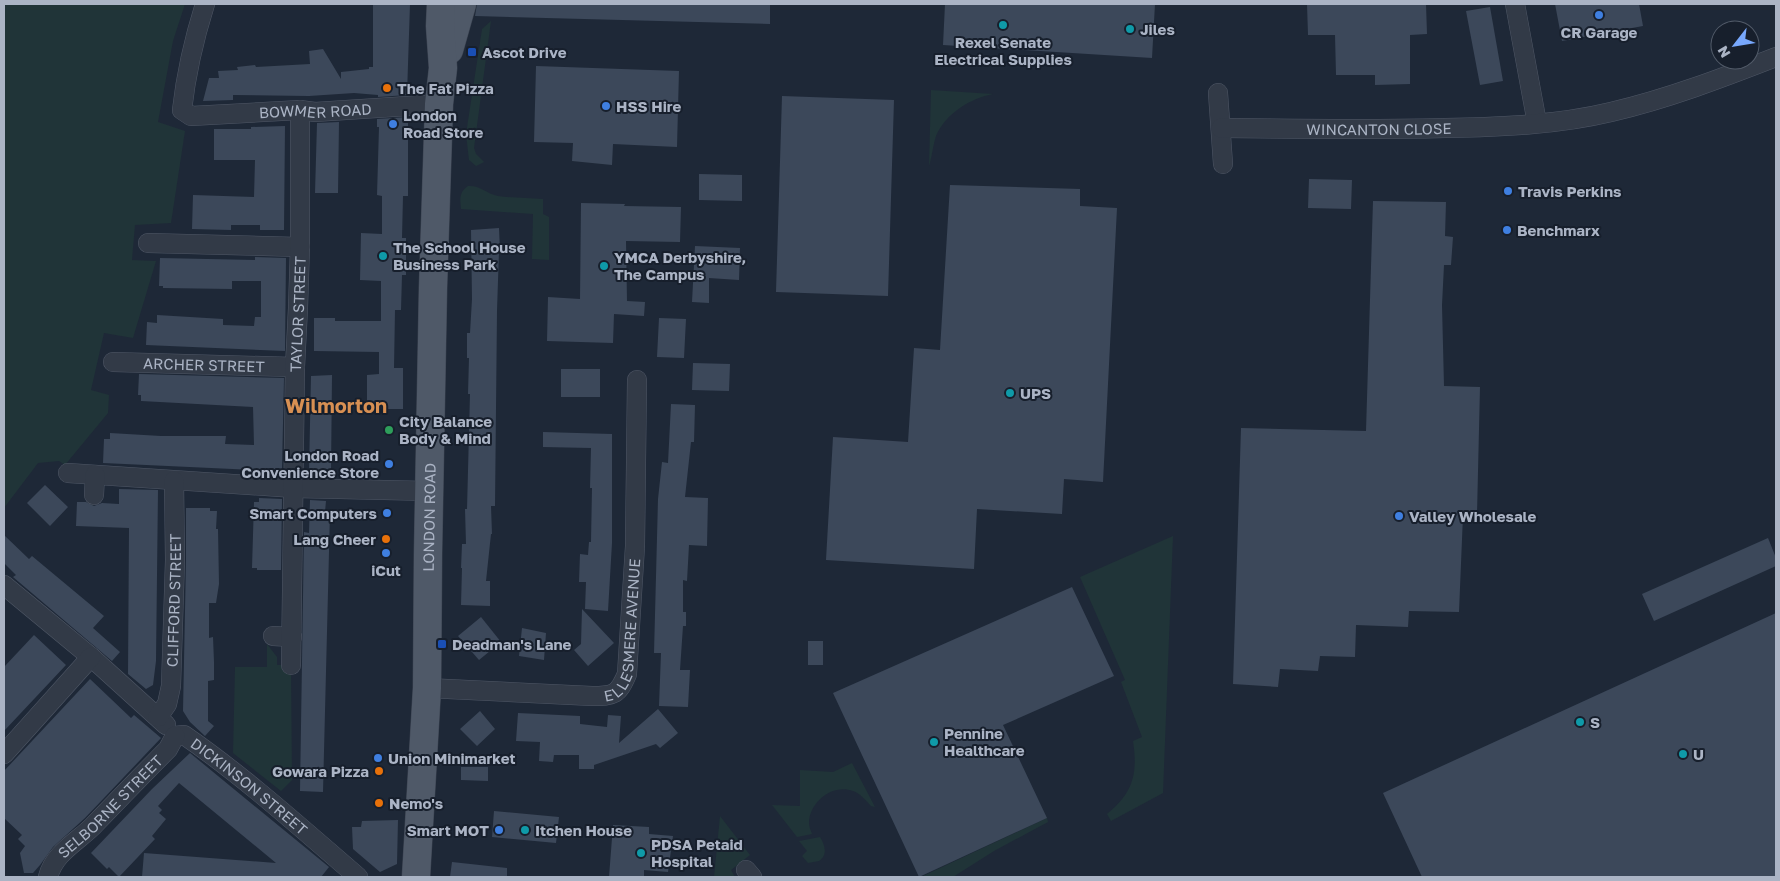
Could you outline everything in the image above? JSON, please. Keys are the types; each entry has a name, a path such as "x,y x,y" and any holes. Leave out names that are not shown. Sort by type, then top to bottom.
{"main road":[{"name":"LONDON ROAD","path":"416,877 428,688 429,491 439,104 443,68 440,26 441,4"},
{"name":"LONDON ROAD","path":"443,68 456,31 462,4"}],"street":[{"name":"BOWMER ROAD","path":"205,4 194,43 184,92 182,110 191,116 300,110 315,112 439,104"},
{"path":"1515,4 1537,123"},
{"name":"WINCANTON CLOSE","path":"1221,128 1394,130 1500,127 1537,123 1609,113 1717,80 1776,57"},
{"path":"1218,93 1222,164"},
{"name":"TAYLOR STREET","path":"292,665 294,367 300,247 300,110"},
{"path":"148,243 300,247"},
{"name":"ARCHER STREET","path":"113,362 294,367"},
{"name":"ELLESMERE AVENUE","path":"428,688 609,696 621,688 626,674 635,546 638,380"},
{"path":"68,473 294,488 429,491"},
{"path":"94,495 95,475"},
{"name":"CLIFFORD STREET","path":"158,717 166,704 171,686 175,560 174,481"},
{"name":"DICKINSON STREET","path":"4,585 91,657 158,717 175,736 184,735 221,761 287,814 358,877"},
{"path":"273,636 292,637"},
{"path":"4,754 91,657"},
{"name":"SELBORNE STREET","path":"48,877 57,860 68,846 89,829 168,749 175,736"}],"green space":[{"path":"4,4 185,4 173,41 158,122 185,131 171,223 135,225 132,260 156,261 133,338 104,333 91,390 109,395 108,413 65,465 59,461 38,463 4,508"},
{"path":"491,21 474,148 476,154 484,162 476,166 469,160 466,134 482,29"},
{"path":"931,90 993,94 968,103 946,120 936,136 929,166"},
{"path":"468,186 476,187 498,196 543,199 543,214 549,217 549,260 532,259 533,214 461,209 460,199 465,188"},
{"path":"1173,536 1163,793 1111,821 1107,814 1123,798 1132,782 1135,763 1133,741 1142,737 1121,682 1125,680 1080,577"},
{"path":"267,644 277,657 277,665 291,665 292,780 281,791 233,753 235,667 267,667"},
{"path":"852,763 875,807 871,806 853,791 845,789 830,792 818,802 810,815 809,823 812,834 797,837 772,805 800,806 800,770 833,772"},
{"path":"720,816 750,855 731,870 735,877 714,877"},
{"path":"1047,818 1048,822 994,851 953,877 921,877"},
{"path":"820,837 824,847 824,856 819,861 808,863 802,856 807,851 799,841"}],"building":[{"path":"373,4 410,4 407,95 378,97 378,95 354,93 309,96 233,95 233,100 203,101 209,78 219,78 218,71 238,70 237,67 255,65 256,67 310,64 309,51 323,49 341,79 341,72 373,67"},
{"path":"477,4 770,4 770,24 475,16"},
{"path":"945,4 1155,4 1152,58 943,45"},
{"path":"1307,4 1426,4 1427,34 1410,35 1410,84 1375,85 1375,75 1336,75 1335,35 1308,35"},
{"name":"CR Garage","path":"1555,4 1639,4 1643,26 1562,41"},
{"path":"1490,7 1503,81 1480,85 1466,11"},
{"name":"HSS Hire","path":"536,66 679,71 677,147 613,144 612,165 572,161 573,143 534,142"},
{"path":"782,96 894,100 888,296 776,292"},
{"path":"408,117 408,196 403,196 402,238 406,238 406,275 402,275 401,310 395,310 394,368 403,368 403,409 379,409 379,407 367,407 367,375 379,374 379,352 314,351 314,318 335,318 335,321 381,321 381,281 360,280 361,233 382,234 382,196 377,195 379,127 377,127 377,119"},
{"path":"339,122 338,193 315,193 317,123"},
{"path":"285,126 284,230 260,230 260,225 231,225 231,230 192,229 193,195 254,197 255,160 214,160 214,129 251,129 251,127"},
{"path":"699,174 742,175 742,201 699,200"},
{"path":"1309,179 1352,180 1351,209 1308,208"},
{"name":"UPS","path":"950,185 1080,189 1080,206 1117,208 1103,482 1064,479 1062,514 977,509 974,569 826,560 833,437 908,442 914,348 940,350"},
{"path":"1373,201 1446,202 1445,236 1453,237 1451,265 1444,265 1442,305 1444,386 1480,387 1477,514 1463,515 1459,612 1409,611 1408,627 1356,625 1355,657 1320,656 1318,671 1280,669 1278,687 1233,684 1241,428 1366,431"},
{"name":"YMCA Derbyshire, The Campus","path":"581,203 681,207 680,242 626,241 627,301 645,302 644,316 614,314 613,343 547,341 548,297 580,299"},
{"path":"499,228 495,506 491,506 492,534 486,581 490,581 490,606 461,605 462,544 466,544 465,509 467,509 470,394 468,394 469,358 467,358 467,333 470,333 472,299 471,230"},
{"path":"695,246 740,248 739,280 709,278 709,303 692,302"},
{"path":"255,257 286,258 285,351 146,345 147,322 157,323 157,315 223,319 223,325 254,326 255,317 261,317 261,281 232,281 232,289 163,288 163,286 159,286 160,258 255,260"},
{"path":"659,318 686,319 684,358 657,357"},
{"path":"693,363 730,364 729,391 692,390"},
{"path":"561,369 600,369 600,397 561,397"},
{"path":"139,374 284,378 282,469 254,470 103,463 104,439 110,439 110,433 161,436 226,436 225,444 254,445 253,407 141,401 141,395 138,395"},
{"path":"332,375 331,472 309,471 311,376"},
{"path":"671,404 695,405 694,442 691,442 685,497 708,498 707,546 689,545 687,581 683,580 683,612 686,612 686,626 683,626 680,670 690,670 688,707 659,706 661,653 654,653 658,499 662,462 668,463"},
{"path":"543,432 612,434 612,543 608,611 585,609 586,582 579,582 580,554 588,555 589,542 591,542 591,448 543,447"},
{"path":"45,485 68,507 50,526 27,503"},
{"path":"119,489 158,490 156,661 153,685 146,689 128,674 129,528 76,526 77,502 86,502 94,506 102,503 119,504"},
{"path":"259,498 282,499 281,570 257,570 257,568 252,568 254,502 259,502"},
{"path":"310,500 326,501 325,512 330,512 323,792 300,791 304,532 309,533"},
{"path":"186,508 210,508 210,511 217,511 219,584 216,603 209,603 209,638 213,637 214,680 208,681 208,721 214,726 205,736 190,722 183,711"},
{"path":"4,535 29,559 32,556 104,616 93,628 120,652 112,661 13,577 16,575 4,563"},
{"path":"1768,538 1776,558 1776,566 1654,621 1642,594"},
{"name":"Pennine Healthcare","path":"1072,587 1114,676 1003,725 1047,818 919,877 833,693"},
{"path":"582,609 614,643 588,666 574,650 581,644"},
{"name":"U","path":"1776,613 1776,877 1422,877 1383,793"},
{"path":"481,617 501,642 479,660 458,636"},
{"path":"522,628 546,633 544,660 519,656"},
{"path":"34,635 66,665 4,731 4,667"},
{"path":"808,641 823,641 823,665 808,665"},
{"path":"90,679 131,718 134,715 161,738 85,818 53,847 33,873 24,873 20,853 25,846 18,839 22,835 4,818 4,771"},
{"path":"658,709 678,733 660,748 656,744 594,765 594,769 579,769 579,755 554,755 553,762 539,761 540,742 516,741 518,713 580,716 580,724 607,727 608,715 621,716 619,743"},
{"path":"480,711 495,729 477,746 460,729"},
{"path":"190,753 329,867 321,877 142,877 144,853 276,863 179,783 158,806 162,810 159,813 166,819 152,836 155,839 119,877 109,867 107,869 91,853 152,789"},
{"path":"461,767 488,767 488,781 461,780"},
{"name":"Itchen House","path":"494,811 559,817 556,843 492,837"},
{"path":"398,820 397,864 380,872 353,849 352,827 361,827 362,821"},
{"name":"PDSA Petaid Hospital","path":"613,825 649,827 649,834 673,836 668,872 644,870 644,877 609,877"},
{"path":"452,862 507,868 507,877 450,877"}],"place":[{"name":"CR Garage","path":"1599,15"},
{"name":"Rexel Senate Electrical Supplies","path":"1003,25"},
{"name":"Jiles","path":"1130,29"},
{"name":"Ascot Drive","path":"472,52"},
{"name":"The Fat Pizza","path":"387,88"},
{"name":"HSS Hire","path":"606,106"},
{"name":"London Road Store","path":"393,124"},
{"name":"Travis Perkins","path":"1508,191"},
{"name":"Benchmarx","path":"1507,230"},
{"name":"The School House Business Park","path":"383,256"},
{"name":"YMCA Derbyshire, The Campus","path":"604,266"},
{"name":"UPS","path":"1010,393"},
{"name":"City Balance Body & Mind","path":"389,430"},
{"name":"London Road Convenience Store","path":"389,464"},
{"name":"Smart Computers","path":"387,513"},
{"name":"Valley Wholesale","path":"1399,516"},
{"name":"Lang Cheer","path":"386,539"},
{"name":"iCut","path":"386,553"},
{"name":"Deadman's Lane","path":"442,644"},
{"name":"S","path":"1580,722"},
{"name":"Pennine Healthcare","path":"934,742"},
{"name":"U","path":"1683,754"},
{"name":"Union Minimarket","path":"378,758"},
{"name":"Gowara Pizza","path":"379,771"},
{"name":"Nemo's","path":"379,803"},
{"name":"Smart MOT","path":"499,830"},
{"name":"Itchen House","path":"525,830"},
{"name":"PDSA Petaid Hospital","path":"641,853"}],"district":[{"name":"Wilmorton","path":"336,405"}]}
